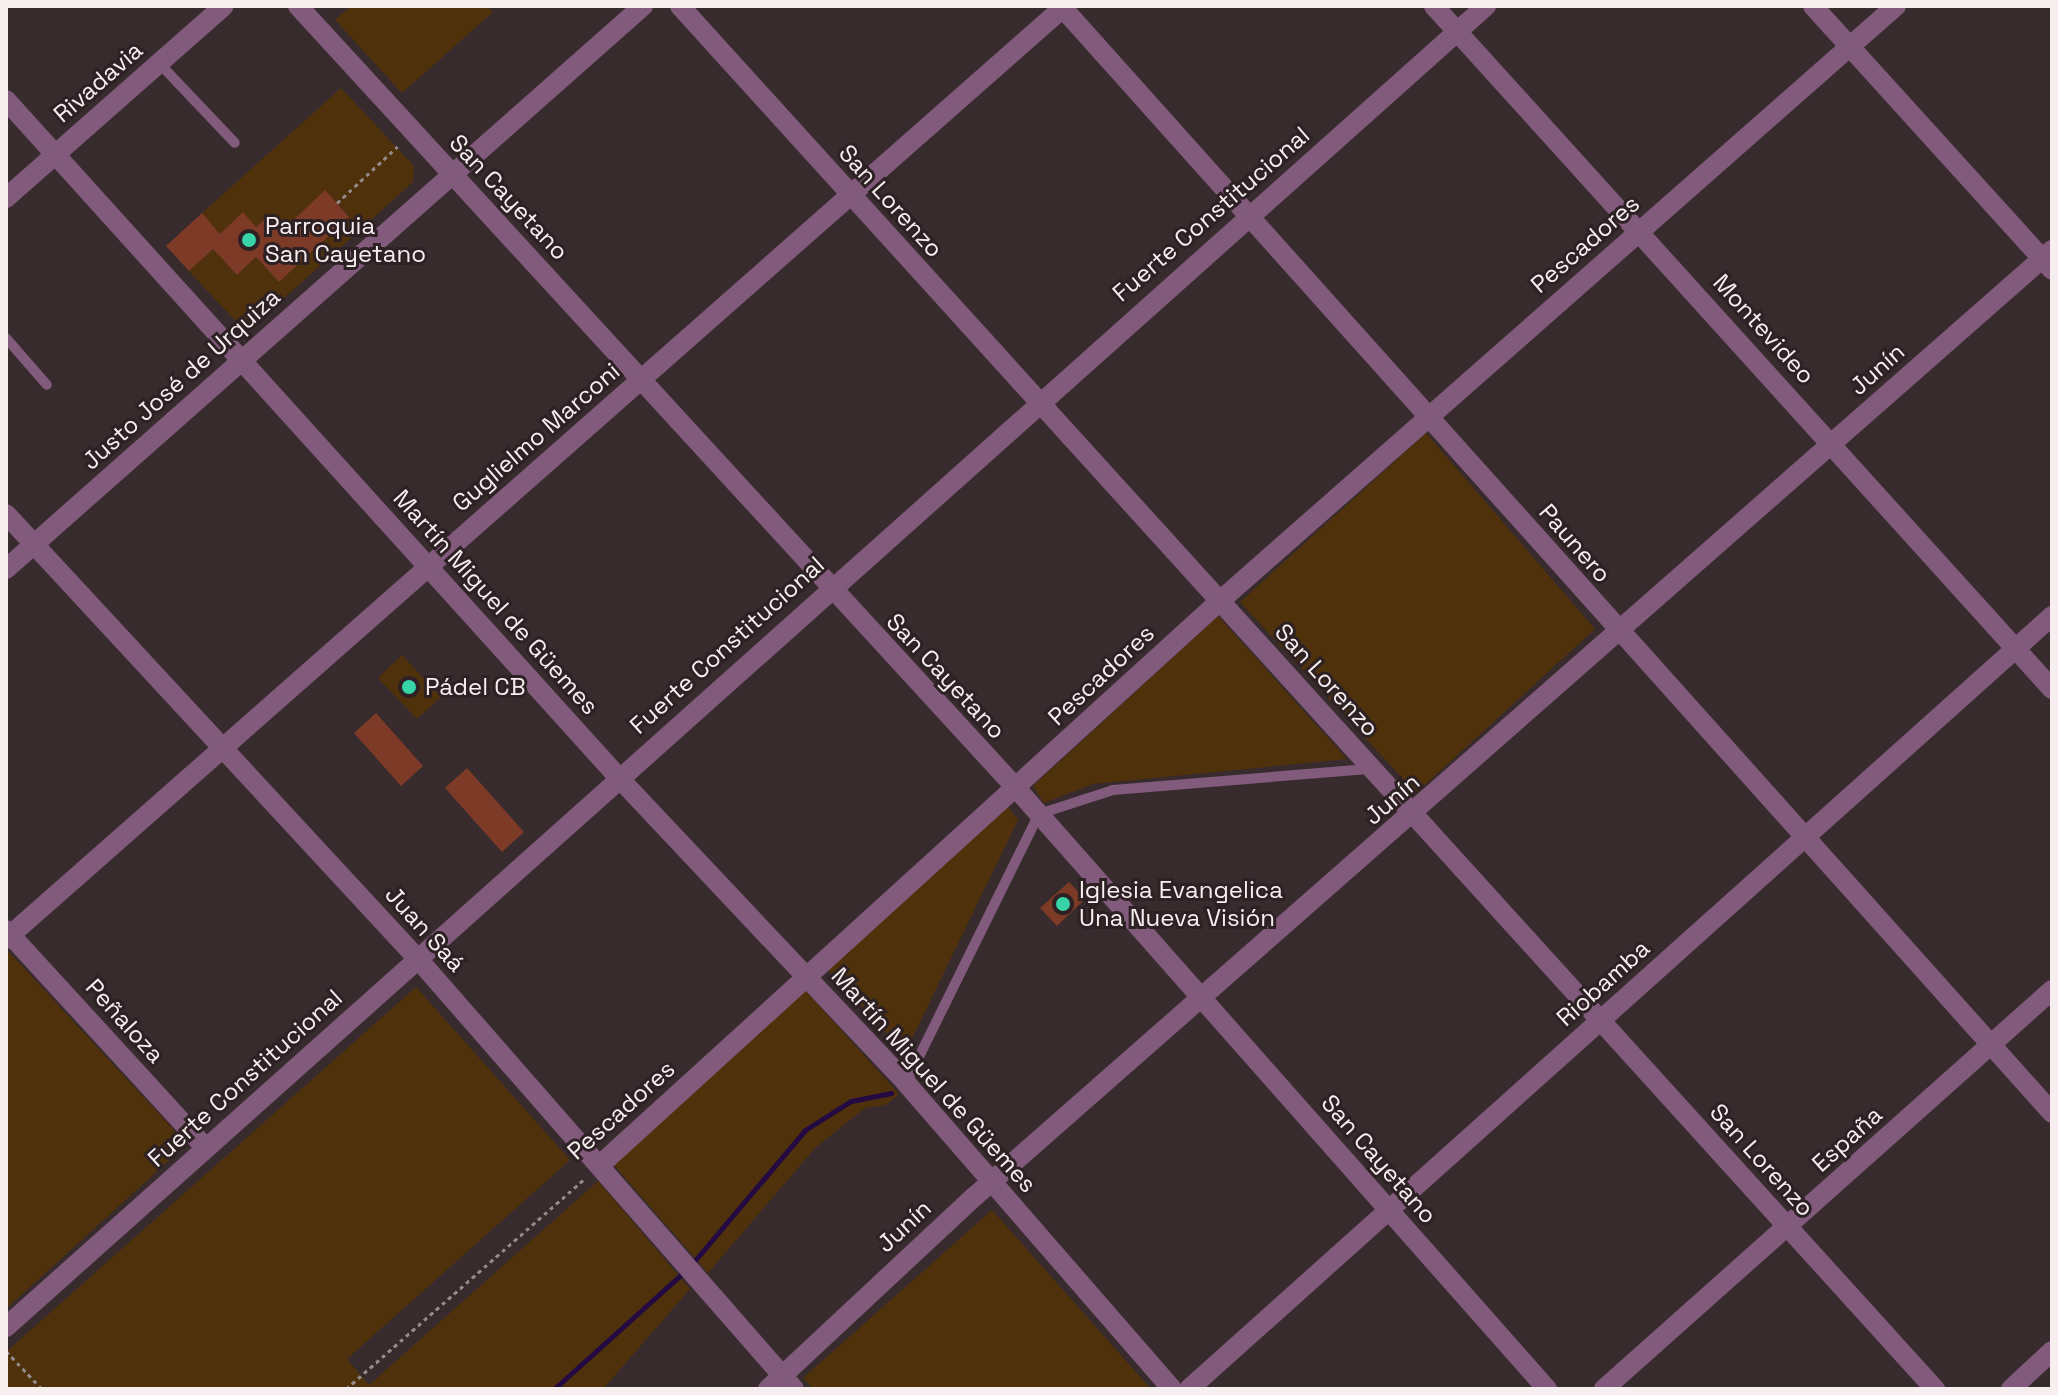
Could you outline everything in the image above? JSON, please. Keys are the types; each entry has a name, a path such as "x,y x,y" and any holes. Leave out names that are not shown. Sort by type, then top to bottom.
{"street":[{"name":"Rivadavia","path":"6,198 224,6"},
{"name":"San Cayetano","path":"298,6 644,378 828,588 1016,788 1547,1389"},
{"name":"Justo José de Urquiza","path":"6,569 643,6"},
{"name":"San Lorenzo","path":"680,6 1935,1389"},
{"name":"Montevideo","path":"1434,6 1641,231 2052,689"},
{"name":"Fuerte Constitucional","path":"6,1327 828,588 1486,6"},
{"path":"1813,6 2049,260"},
{"name":"Pescadores","path":"600,1165 804,975 1016,788 1221,600 1896,6"},
{"name":"Guglielmo Marconi","path":"8,935 1063,7"},
{"name":"Paunero","path":"1063,7 2052,1113"},
{"name":"Martín Miguel de Güemes","path":"6,100 619,778 906,1083 1172,1389"},
{"name":"Junín","path":"781,1385 992,1181 1204,1000 1832,444 2049,260"},
{"name":"Juan Saá","path":"6,514 418,959 600,1165 781,1385"},
{"name":"Riobamba","path":"1189,1389 2052,616"},
{"name":"Peñaloza","path":"8,935 206,1148"},
{"name":"España","path":"1604,1389 2052,990"},
{"path":"2011,1389 2052,1351"}],"lane":[{"path":"159,63 235,143"},
{"path":"6,338 47,385"},
{"path":"906,1083 1039,814 1113,790 1371,769"}],"path":[{"path":"337,203 398,146"},
{"name":"Pescadores","path":"346,1389 600,1165"},
{"path":"6,1351 42,1389"}],"shaded area":[{"path":"351,6 487,6 493,12 402,93 335,20"},
{"path":"341,88 414,166 413,182 251,328 240,326 189,271 213,249 237,275 256,257 279,282 349,216 325,191 282,231 268,216 256,227 243,213 220,234 202,213"},
{"path":"1426,433 1595,629 1416,793 1240,602"},
{"path":"1218,616 1347,759 1093,784 1044,803 1033,786"},
{"name":"Pádel CB","path":"402,655 441,697 417,719 378,678"},
{"path":"1008,807 1018,820 905,1053 827,969"},
{"path":"9,952 187,1144 6,1309 6,954"},
{"path":"416,987 570,1160 347,1359 369,1385 598,1181 690,1289 603,1389 6,1389 6,1352"},
{"path":"804,989 899,1094 886,1105 865,1108 815,1148 708,1273 612,1163"},
{"path":"992,1210 1151,1389 813,1389 803,1378"}],"building":[{"name":"Parroquia San Cayetano","path":"325,190 349,217 279,282 256,257 237,275 213,249 189,271 166,246 202,213 220,234 243,212 256,227 268,216 282,231"},
{"path":"376,713 423,766 401,786 354,733"},
{"path":"467,768 524,832 502,852 445,788"},
{"name":"Iglesia Evangelica Una Nueva Visión","path":"1069,882 1085,899 1057,926 1040,908"}],"waterway":[{"path":"691,1265 805,1130 851,1101 891,1093"},
{"path":"554,1389 684,1272"}],"place":[{"name":"Parroquia San Cayetano","path":"249,240"},
{"name":"Pádel CB","path":"409,687"},
{"name":"Iglesia Evangelica Una Nueva Visión","path":"1063,904"}]}
